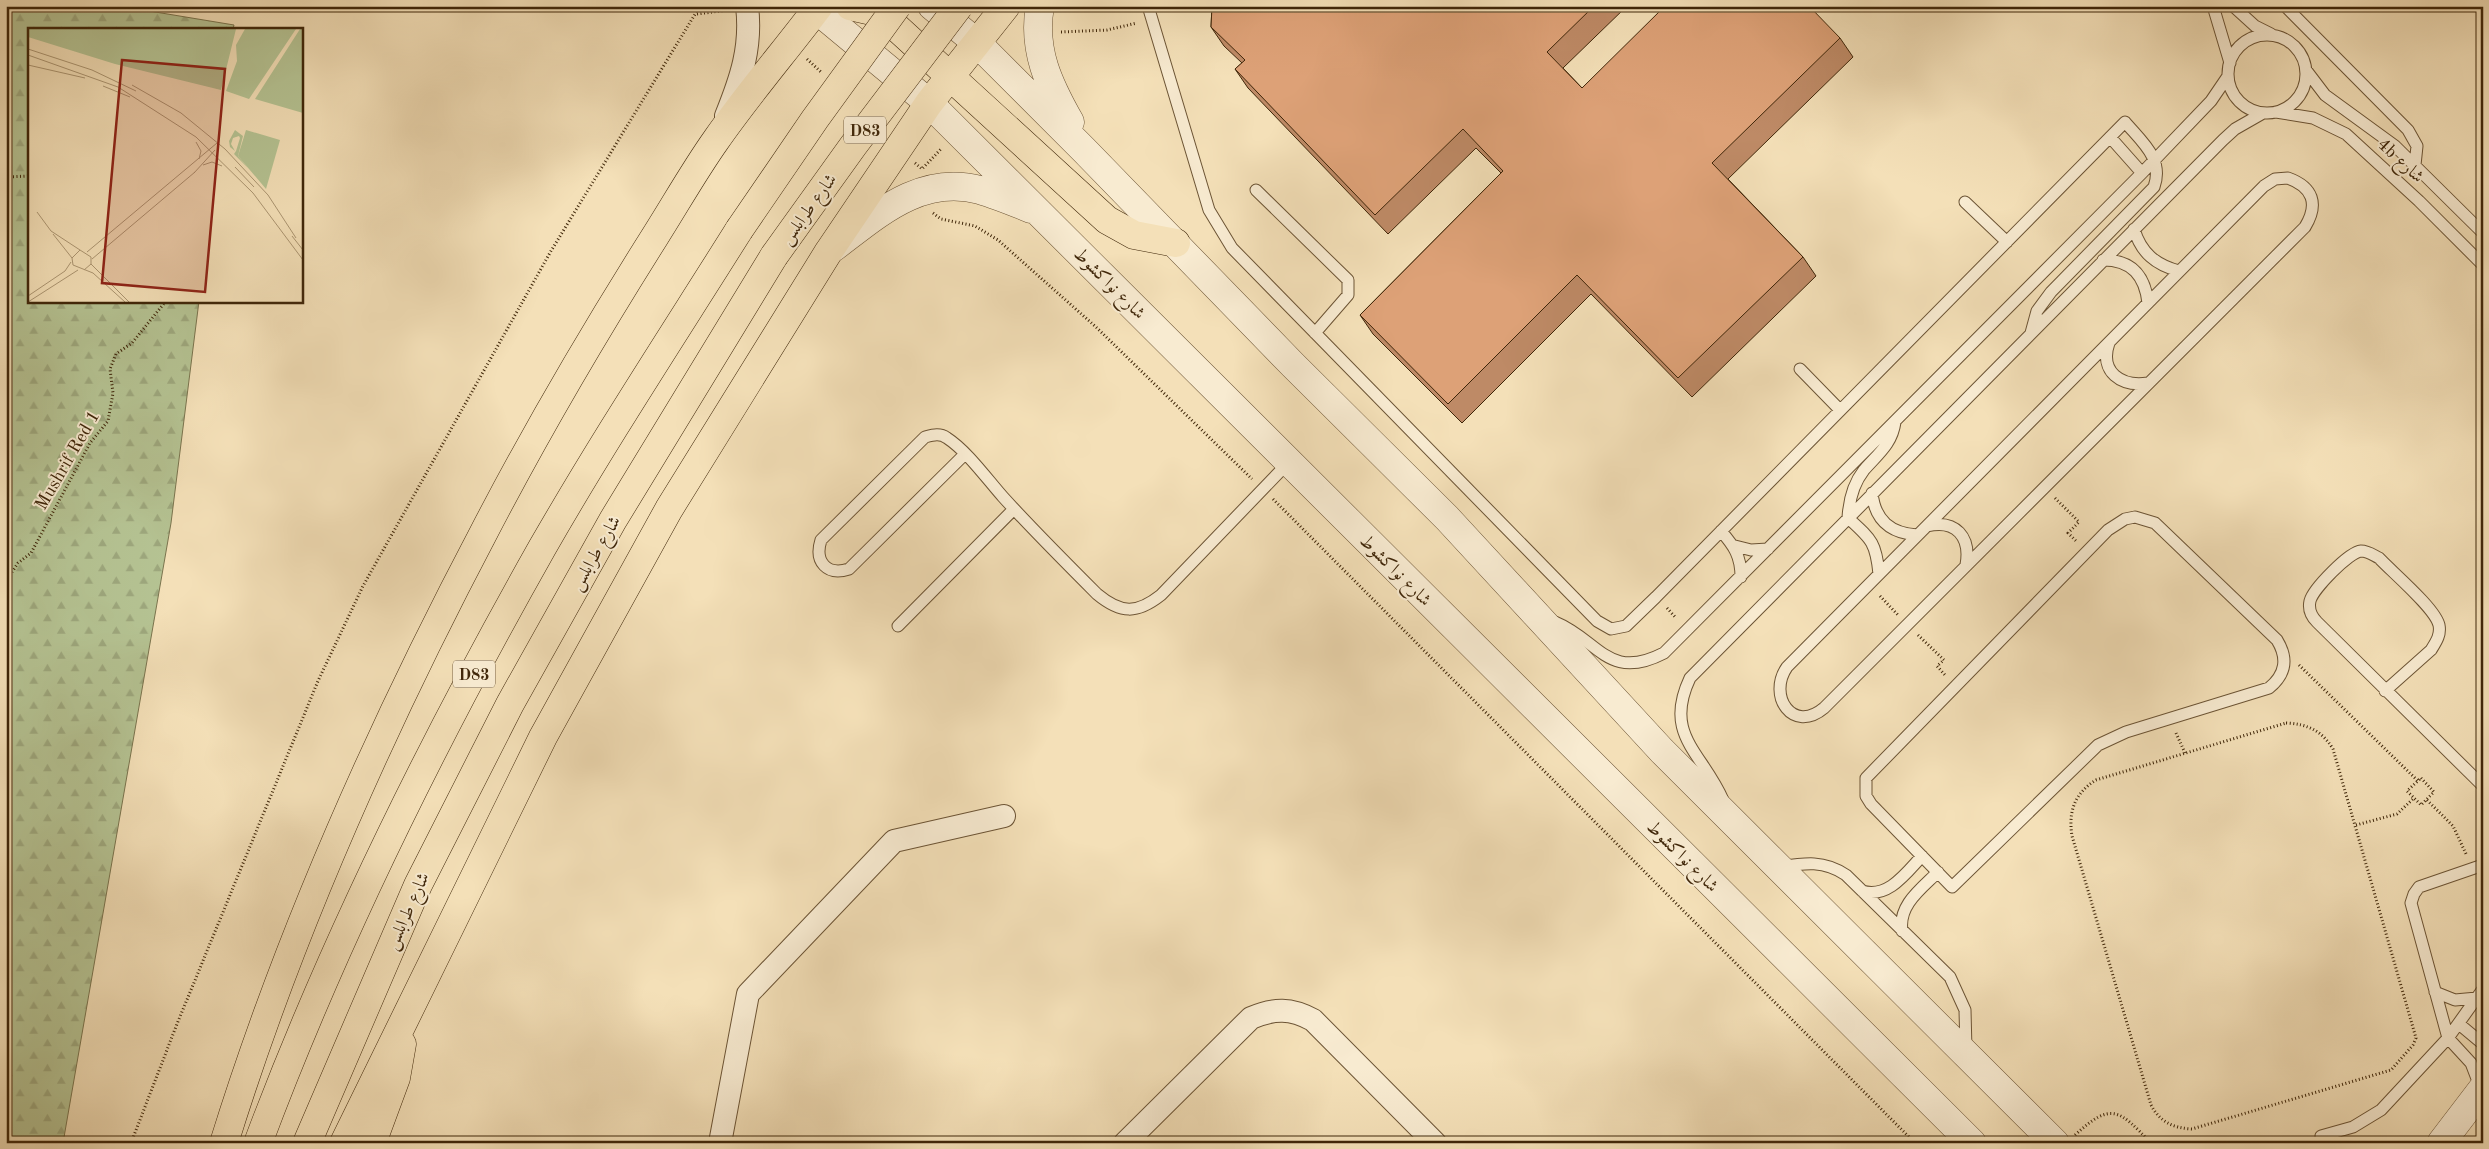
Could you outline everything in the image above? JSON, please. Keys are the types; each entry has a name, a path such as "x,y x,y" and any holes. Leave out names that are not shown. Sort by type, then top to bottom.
{"highway":[{"path":"850,6 872,11 884,18 1107,220 1134,236 1176,243"},
{"name":"D83","path":"258,1143 289,1061 360,899 416,781 542,547 739,230 814,119 897,6"},
{"name":"شارع طرابلس","path":"307,1143 418,885 510,704 613,520 774,256 853,146 959,6"},
{"path":"344,1143 543,737 660,526 830,251 929,103 1006,6"},
{"path":"224,1143 241,1087 293,944 363,774 426,642 529,445 598,326 716,139 821,7"},
{"path":"372,1143 396,1078 400,1059 402,1022"}],"street":[{"path":"716,139 745,64 749,26 747,6"},
{"path":"932,6 978,42 1293,365 1447,518 1599,684 1728,816 1966,1054 2064,1140"},
{"path":"1040,6 1039,50 1050,87 1084,150"},
{"name":"شارع نواكشوط","path":"821,7 929,103 1972,1143"},
{"path":"830,251 892,203 925,189 943,187 979,190 1039,212"},
{"path":"720,1143 748,994 894,841 1004,816"},
{"path":"1125,1143 1251,1018 1266,1011 1282,1009 1299,1012 1313,1020 1435,1143"},
{"path":"2441,1143 2482,1089"}],"lane":[{"path":"1148,6 1202,189 1216,223 1232,248 1603,626 1611,629 1626,626 2125,122 2155,159 2156,181 2150,193 2051,292 2038,312 2030,333"},
{"path":"2214,6 2230,63"},
{"name":"4b شارع","path":"2233,6 2255,26 2284,38 2295,46 2302,57 2306,70 2325,95 2337,106 2372,127 2415,165 2483,234"},
{"path":"2285,6 2408,130 2417,146 2415,165"},
{"path":"2263,113 2250,109 2239,101 2232,90 2228,76 2230,63 2235,51 2245,41 2257,36 2271,34"},
{"name":"4b شارع","path":"2276,112 2289,106 2299,96 2305,84 2306,70"},
{"path":"1537,616 1563,625 1599,653 1614,661 1631,663 1649,661 1664,653 2142,173 2211,101 2228,76"},
{"name":"4b شارع","path":"2263,113 2276,112 2313,118 2346,134 2406,188 2483,265"},
{"path":"1728,816 1716,785 1688,744 1682,728 1680,711 1683,694 1690,678 2030,333 2235,129 2263,113"},
{"path":"2110,138 2142,173"},
{"path":"2288,178 2300,182 2309,191 2313,203 2312,216 2305,227 1816,714 1807,717 1797,716 1788,711 1779,694 1781,675 1787,667 2180,271 2264,186 2275,179 2288,178"},
{"path":"1256,190 1348,280 1348,295 1315,333"},
{"path":"1965,202 2006,242"},
{"path":"2134,229 2142,249 2150,257 2158,264 2180,271"},
{"path":"2103,260 2120,262 2136,270 2143,279 2148,303"},
{"path":"2108,343 2105,353 2108,365 2114,376 2130,384 2148,383"},
{"path":"1800,369 1840,410"},
{"path":"1848,518 1851,493 1857,481 1885,448 1894,431 1895,421"},
{"path":"965,454 849,570 839,572 828,569 821,562 818,551 822,540 925,437 936,434 946,437 965,454 1014,509 1097,594 1112,606 1130,610 1148,606 1162,595 1288,463"},
{"path":"1872,493 1873,505 1884,524 1894,531 1917,535"},
{"path":"898,626 1014,509"},
{"path":"2135,517 2155,523 2277,640 2282,649 2283,671 2278,681 2269,688 2126,732 2098,746 1952,887 1871,804 1865,788 1866,778 2116,524 2125,519 2135,517"},
{"path":"1848,518 1872,542 1876,551 1878,574"},
{"path":"1927,526 1938,523 1949,525 1959,532 1967,548 1966,565"},
{"path":"1721,531 1735,546 1740,562 1741,577"},
{"path":"1735,546 1751,550 1768,549"},
{"path":"2386,691 2436,643 2439,626 2431,610 2379,558 2371,553 2362,551 2353,553 2346,559 2315,592 2309,608 2317,622 2386,691 2483,786"},
{"path":"1862,891 1879,893 1889,888 1922,856"},
{"path":"1779,867 1804,863 1826,864 1846,875 1950,976 1965,1010 1966,1054"},
{"path":"2478,866 2419,886 2411,903 2412,913 2448,1038 2472,1063 2482,1089"},
{"path":"1902,931 1902,914 1906,906 1938,872"},
{"path":"2435,992 2455,1000 2480,993"},
{"path":"2321,1136 2353,1128 2381,1110 2448,1038 2480,993"},
{"path":"2459,1024 2483,1044"}],"path":[{"path":"131,1143 177,1024 318,681 363,586 551,251 700,6"},
{"path":"696,14 747,6"},
{"path":"1038,33 1107,30 1152,20"},
{"path":"6,177 28,176"},
{"path":"925,189 930,209 934,215 941,219 975,226 998,240 1096,327 1263,490 1915,1143"},
{"name":"Mushrif Red 1","path":"6,581 18,563 31,553 90,443 108,420 112,393 110,369 116,354 132,343 165,302"},
{"path":"2044,487 2079,522 2068,533 2088,552"},
{"path":"2282,649 2418,781"},
{"path":"2170,718 2185,753"},
{"path":"2286,723 2310,727 2328,740 2334,749 2416,1038 2414,1046 2391,1070 2192,1129 2170,1126 2155,1113 2148,1097 2072,836 2070,814 2079,794 2096,780 2185,753 2286,723"},
{"path":"2421,778 2434,792 2421,805 2407,791 2418,781 2421,778"},
{"path":"2356,825 2397,814 2414,798"},
{"path":"2427,800 2453,826 2478,866"},
{"path":"6,1062 11,1075 6,1098"},
{"path":"2064,1140 2097,1116 2114,1113 2129,1121 2151,1143"}],"green space":[{"path":"6,6 119,6 234,25 233,28 28,28 28,302 199,302 171,523 63,1143 6,1143"}],"building":[{"path":"1212,6 1594,6 1547,52 1582,88 1665,6 1809,6 1840,38 1712,163 1803,257 1678,378 1577,275 1448,404 1360,315 1503,171 1463,129 1375,215 1235,69 1245,60 1211,27"}]}
